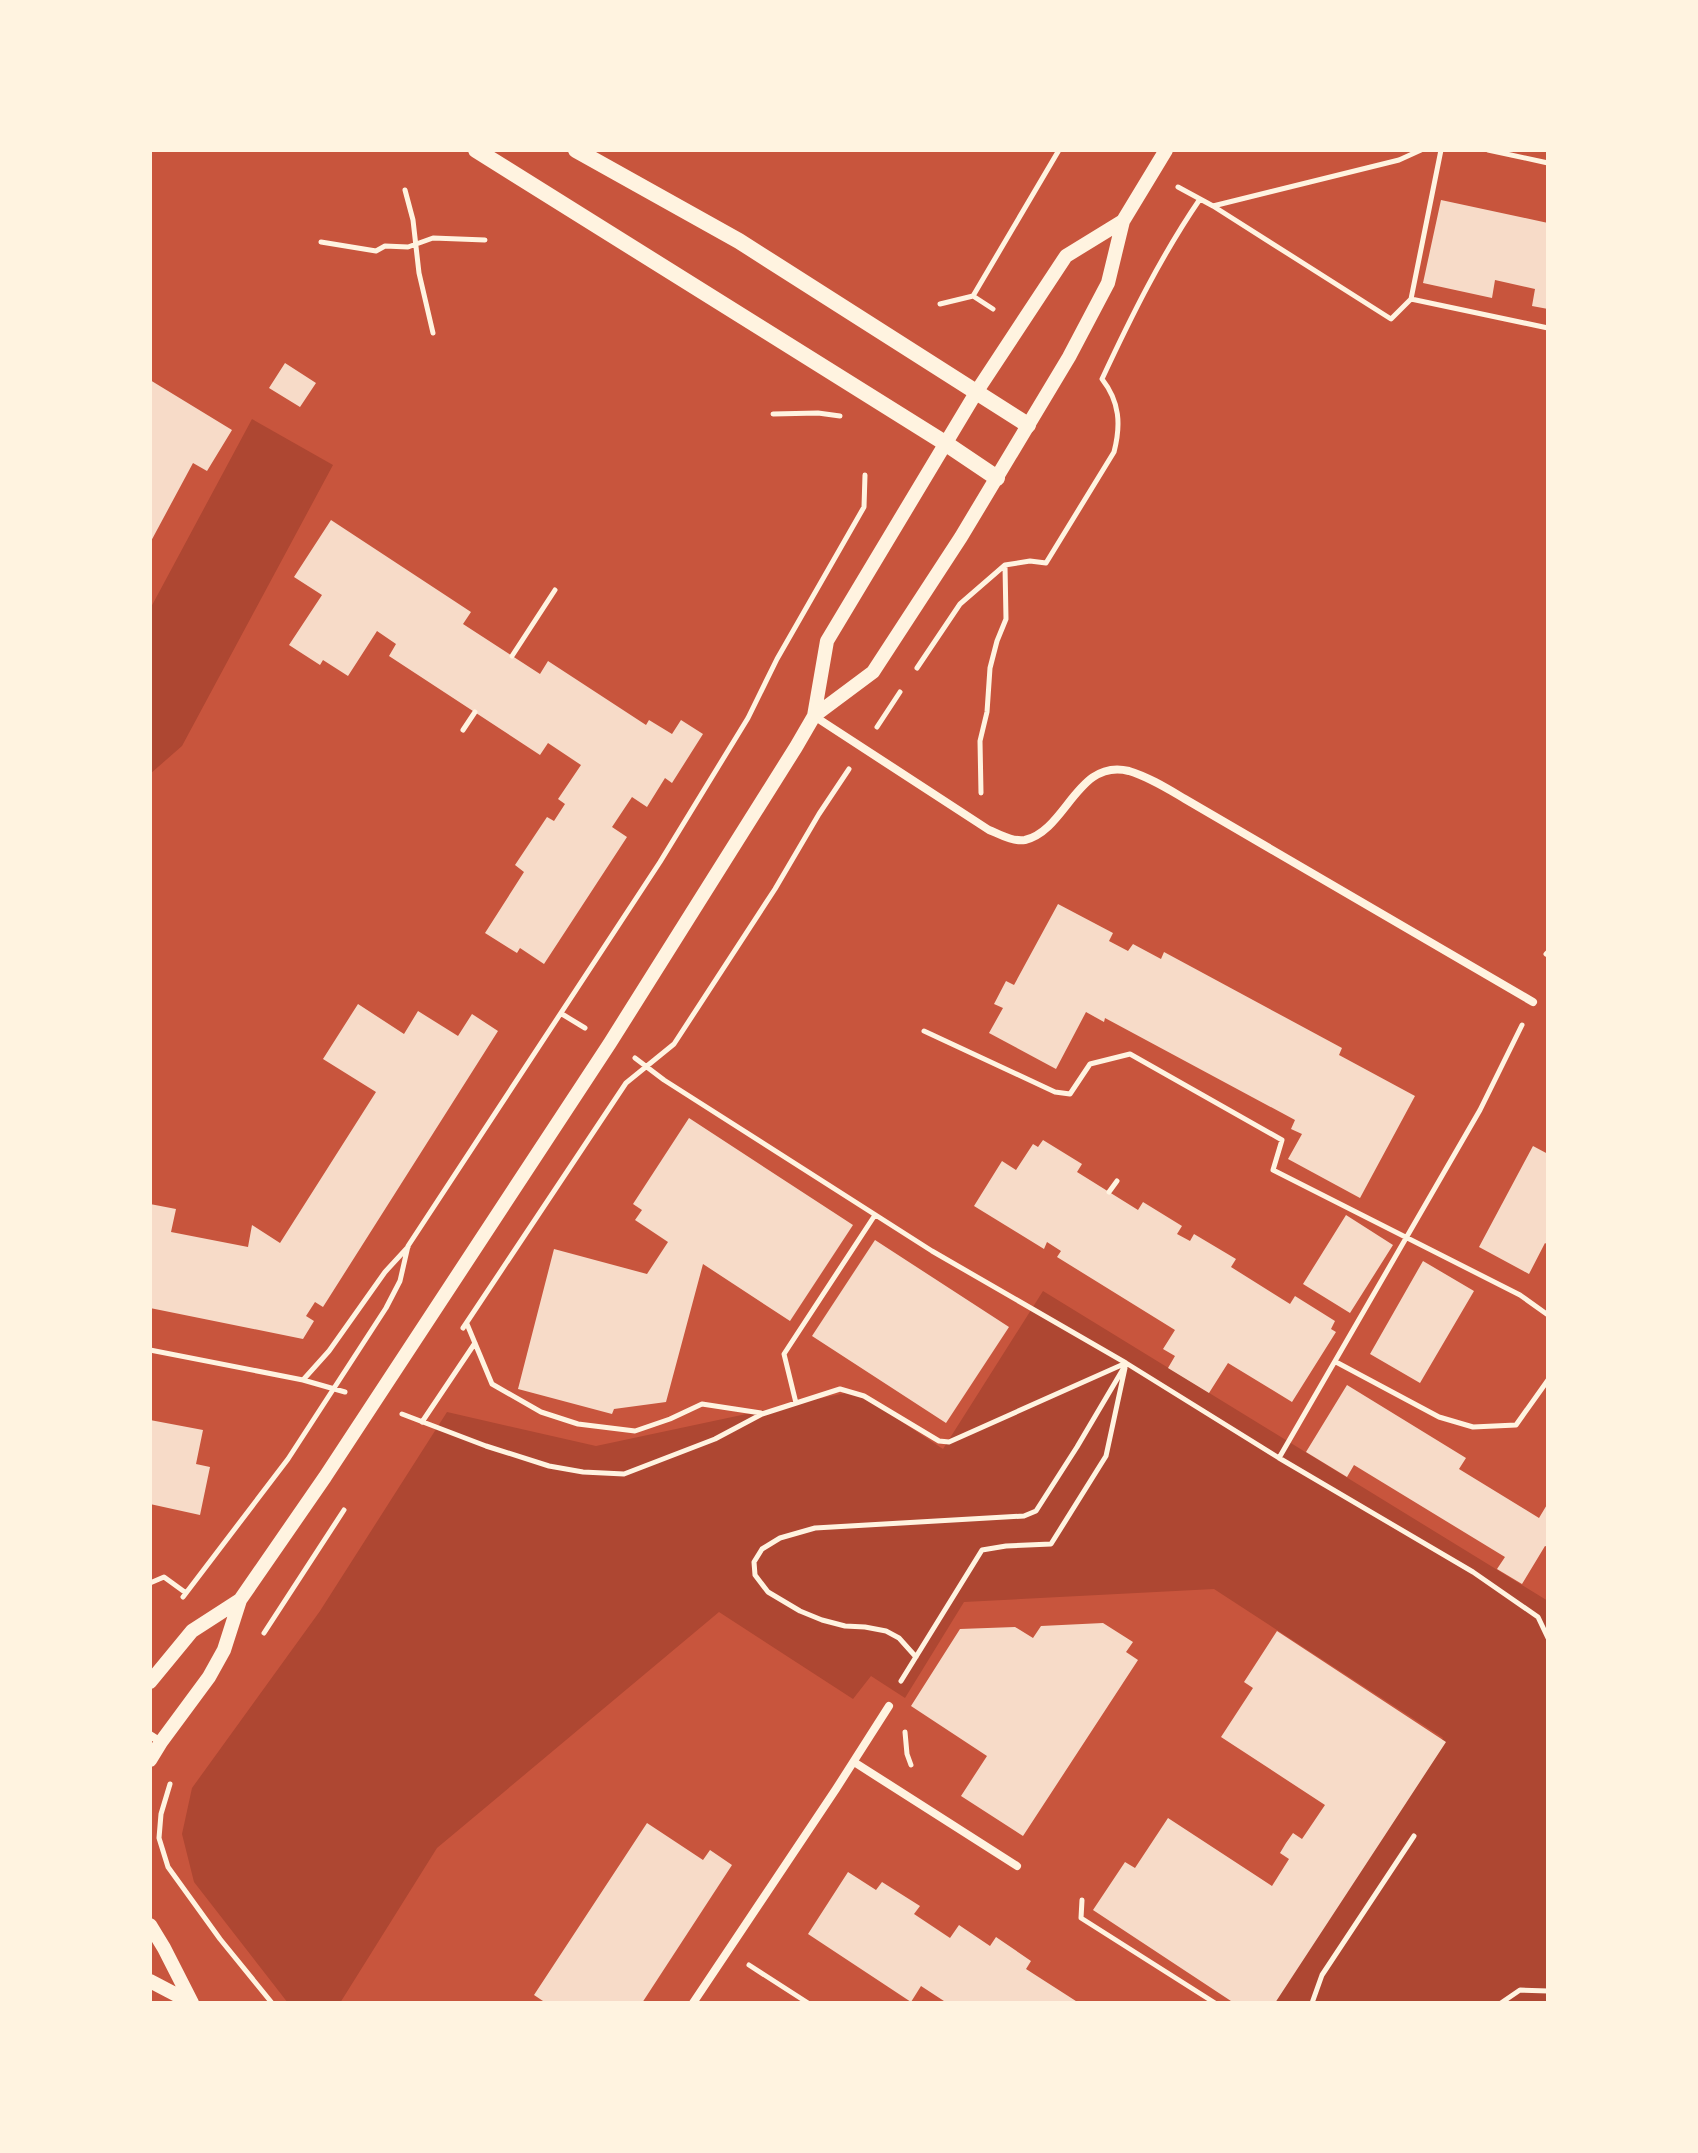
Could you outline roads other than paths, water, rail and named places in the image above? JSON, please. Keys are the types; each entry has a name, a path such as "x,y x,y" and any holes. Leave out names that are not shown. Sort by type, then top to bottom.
{"main road":[{"path":"476,150 997,478"},
{"path":"576,150 739,241 1028,425"}],"street":[{"path":"150,1760 155,1738 209,1677 224,1650 240,1600 325,1477 610,1043 814,716 873,672 997,478 1069,357 1108,283 1123,221 1166,150"},
{"path":"814,716 827,641 977,391 1066,256 1123,221"},
{"path":"814,716 989,830 1007,838 1023,840 1036,834 1050,824 1084,783 1104,772 1127,770 1185,799 1533,1002"},
{"path":"150,1682 192,1631 240,1600"},
{"path":"693,2003 889,1706"},
{"path":"854,1762 1017,1866"},
{"path":"150,1925 192,2003"},
{"path":"150,1981 192,2003"}]}
